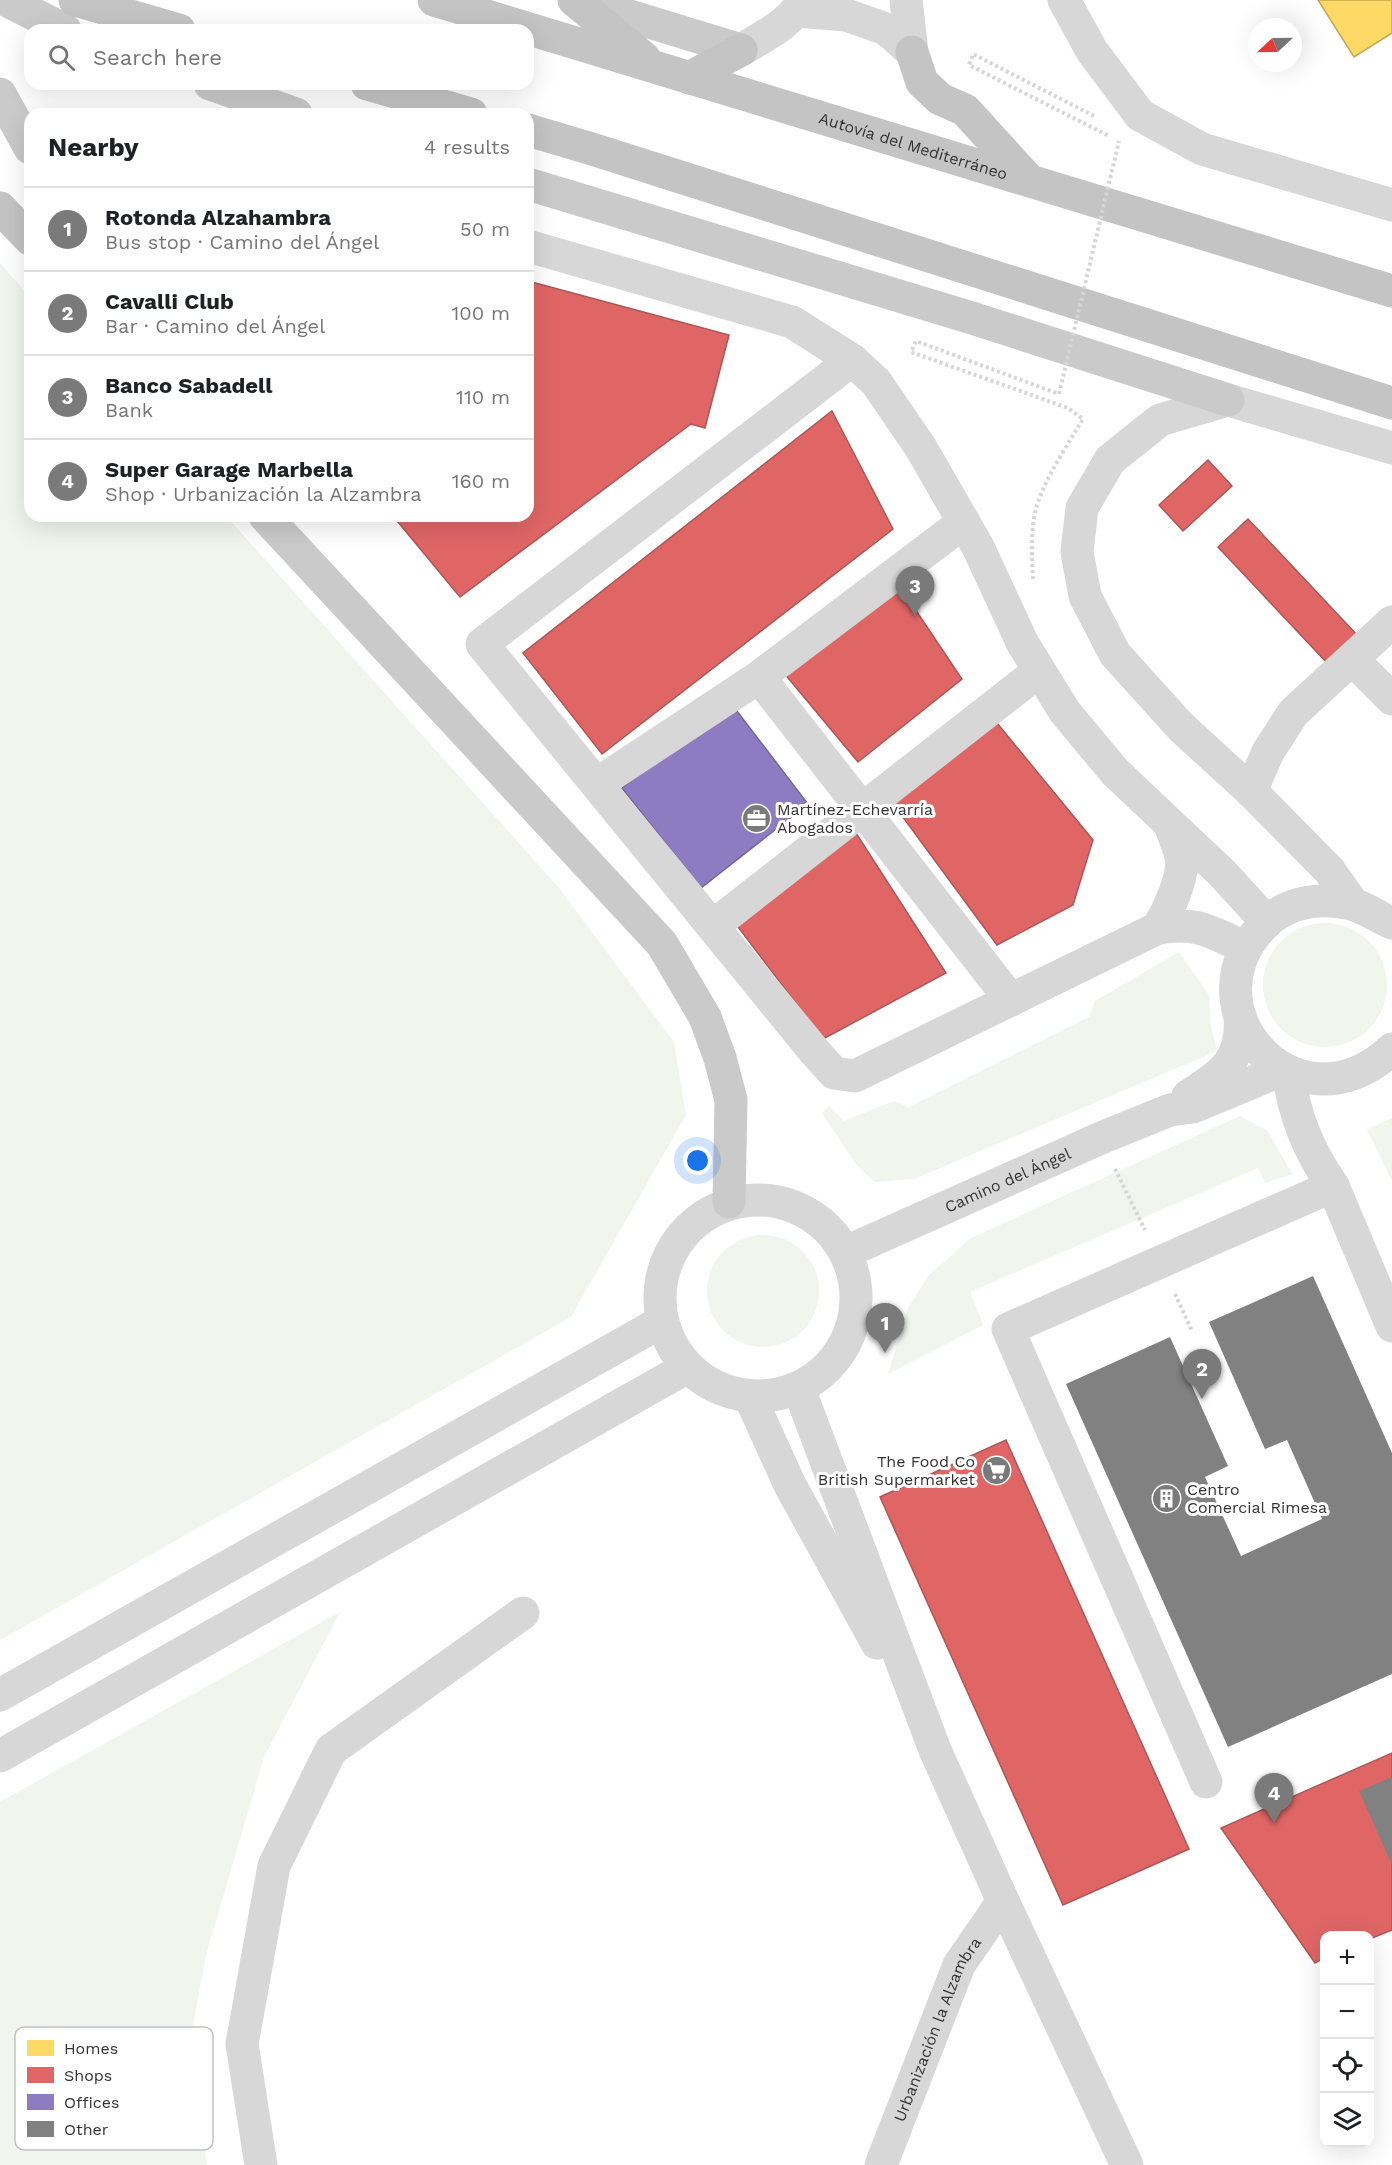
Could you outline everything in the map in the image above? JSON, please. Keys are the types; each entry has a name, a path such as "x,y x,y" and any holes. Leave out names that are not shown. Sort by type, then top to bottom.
{"highway":[{"path":"75,0 158,24"},
{"name":"Autovía del Mediterráneo","path":"434,0 512,24"},
{"path":"576,0 657,69"},
{"name":"Autovía del Mediterráneo","path":"534,31 1392,291"},
{"path":"689,78 741,50"},
{"path":"912,52 922,81 940,99 965,110 1028,179"},
{"path":"388,90 450,108"},
{"path":"534,132 1392,403"},
{"path":"0,208 24,233"}],"main road":[{"path":"576,0 741,50"},
{"path":"9,3 53,24"},
{"path":"227,90 279,108"},
{"path":"0,94 24,137"},
{"path":"534,186 972,318 1228,400"},
{"path":"272,522 662,944 705,1017 720,1058 731,1100 729,1202"}],"street":[{"path":"906,0 912,52"},
{"path":"1064,0 1092,51 1140,115 1202,149 1392,205"},
{"path":"741,50 778,27 801,6 846,15 886,28 912,52"},
{"path":"534,248 792,322 852,360 876,382 921,448 959,513 978,547 1023,644 1065,712 1115,772 1222,873 1267,922"},
{"path":"852,360 482,644 807,1043 834,1073 855,1076 1158,928 1178,924 1201,927 1246,948"},
{"path":"1379,919 1251,791 1181,727 1115,654 1085,596 1077,552 1082,508 1110,460 1160,420 1228,400 1392,448"},
{"path":"853,581 959,513"},
{"path":"597,784 759,677 959,513"},
{"path":"1251,791 1268,752 1293,713 1390,627"},
{"path":"1353,660 1392,699"},
{"path":"713,926 1039,671"},
{"path":"759,677 1011,1000"},
{"path":"1158,928 1177,886 1182,859 1170,825"},
{"path":"1379,919 1327,900 1300,903 1276,914 1258,929 1246,948 1238,969 1236,993 1240,1016 1250,1037 1260,1050 1293,1073 1332,1079 1356,1074 1377,1063 1392,1049"},
{"name":"Camino del Ángel","path":"1170,1110 1214,1079 1228,1065 1237,1050 1241,1033 1240,1016"},
{"path":"1293,1073 1292,1097 1326,1167 1392,1326"},
{"name":"Camino del Ángel","path":"846,1252 1101,1138 1170,1110 1193,1107 1293,1073"},
{"path":"1206,1782 1008,1329 1326,1167"},
{"path":"756,1198 783,1201 809,1212 830,1230 846,1252 856,1283 856,1315 825,1371 799,1389 775,1396 750,1398 726,1392 705,1383 686,1368 671,1346 661,1322 658,1284 696,1219 729,1202 756,1198"},
{"path":"0,1695 661,1322"},
{"path":"0,1756 686,1368"},
{"path":"799,1389 935,1750 1127,2165"},
{"path":"750,1398 790,1485 935,1750"},
{"path":"261,2165 242,2044 274,1866 331,1750 523,1613"},
{"name":"Urbanización la Alzambra","path":"881,2165 959,1965 1003,1901"}],"path":[{"path":"1036,590 1033,579 1032,542 1037,506 1052,473 1083,419 1068,408 911,352 916,341 1059,394 1119,141 969,65 973,54 1106,122 1140,115"}],"shaded area":[{"path":"0,263 24,290 24,522 231,522 559,888 674,1042 686,1115 571,1317 0,1640"},
{"path":"1325,923 1349,927 1369,941 1383,961 1387,985 1383,1009 1369,1029 1349,1043 1325,1047 1301,1043 1281,1029 1267,1009 1263,985 1267,961 1281,941 1301,927"},
{"path":"1179,952 1209,995 1211,1027 1217,1051 914,1179 874,1182 855,1163 822,1113 829,1106 844,1121 894,1101 909,1107 1089,1017 1095,1001"},
{"path":"1240,1116 1268,1131 1292,1174 1265,1183 1258,1168 970,1292 983,1325 888,1374 908,1308 929,1275 971,1238"},
{"path":"1392,1118 1392,1181 1367,1129"},
{"path":"763,1235 784,1239 803,1251 815,1270 819,1291 815,1312 803,1331 784,1343 763,1347 742,1343 723,1331 711,1312 707,1291 711,1270 723,1251 742,1239"},
{"path":"340,1612 264,1757 206,1955 193,2027 15,2027 15,2150 204,2150 207,2165 0,2165 0,1802"}],"building: Homes":[{"path":"1318,0 1392,0 1392,33 1354,57"}],"building: Shops":[{"path":"534,283 729,335 705,428 691,424 460,597 398,522 534,522"},
{"path":"832,411 893,529 602,754 523,653"},
{"path":"1208,460 1232,486 1183,531 1159,505"},
{"path":"1248,519 1358,636 1328,664 1218,547"},
{"path":"898,573 919,615 962,679 858,762 779,667"},
{"path":"997,723 1093,840 1073,905 997,945 891,801"},
{"path":"854,830 946,973 823,1039 735,923"},
{"path":"1006,1440 1189,1849 1063,1905 880,1497"},
{"path":"1392,1753 1392,1930 1374,1937 1374,1931 1320,1931 1320,1960 1315,1963 1221,1828"}],"building: Offices":[{"path":"730,702 808,804 701,888 622,788"}],"building: Other":[{"name":"Centro Comercial Rimesa","path":"1313,1276 1392,1453 1392,1674 1228,1747 1066,1384 1170,1337 1228,1466 1205,1477 1241,1556 1322,1519 1287,1440 1265,1449 1209,1322"},
{"path":"1392,1777 1392,1865 1359,1791"}],"place":[{"name":"Banco Sabadell","path":"915,616"},
{"name":"Martínez-Echevarría Abogados","path":"756,818"},
{"name":"Rotonda Alzahambra","path":"885,1353"},
{"name":"Cavalli Club","path":"1202,1399"},
{"name":"The Food Co British Supermarket","path":"996,1470"},
{"name":"Centro Comercial Rimesa","path":"1166,1498"},
{"name":"Super Garage Marbella","path":"1274,1823"}]}
